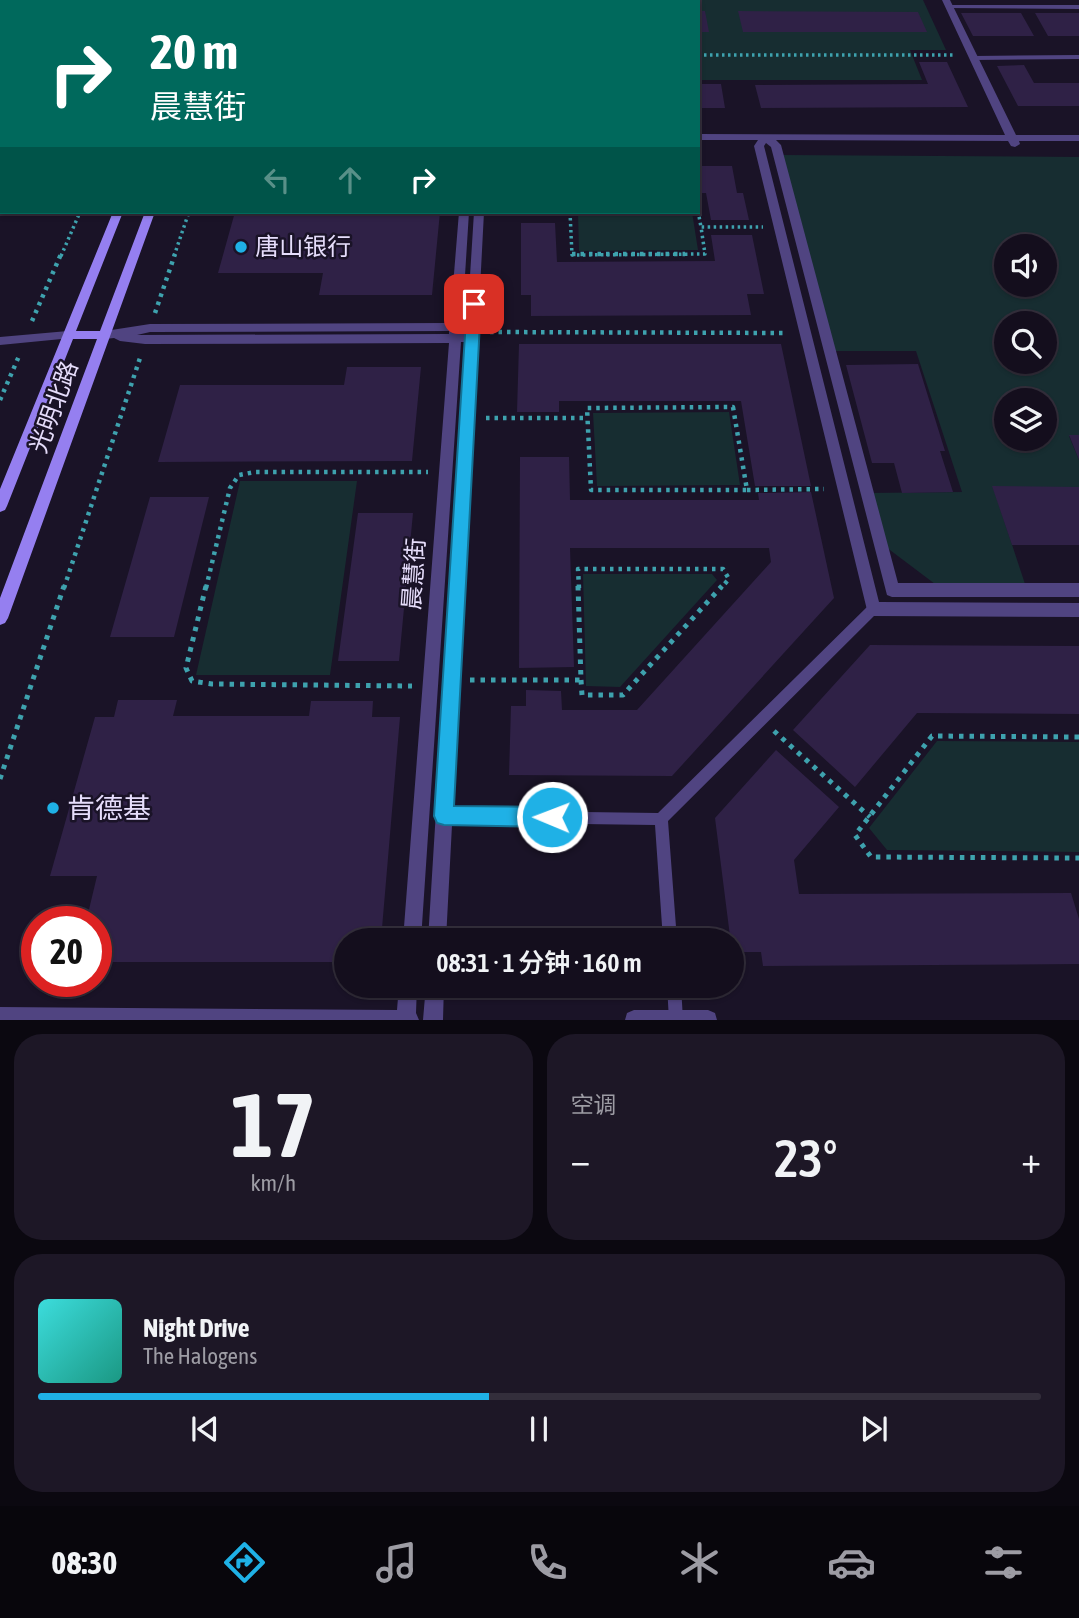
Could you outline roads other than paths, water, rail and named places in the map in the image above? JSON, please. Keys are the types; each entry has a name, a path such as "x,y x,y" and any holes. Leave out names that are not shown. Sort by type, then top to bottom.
{"main road":[{"name":"光明北路","path":"0,506 117,214"},
{"name":"光明北路","path":"0,618 149,214"},
{"path":"68,335 105,335"}],"street":[{"path":"937,0 969,57"},
{"path":"948,3 969,57 1009,142"},
{"path":"700,138 767,143"},
{"path":"700,146 1009,142 1079,138"},
{"path":"1009,142 1079,146"},
{"path":"767,143 778,227 873,609 1079,610"},
{"path":"767,143 892,590 1079,590"},
{"name":"晨慧街","path":"413,928 464,214"},
{"name":"晨慧街","path":"438,928 479,214"},
{"path":"0,332 27,336"},
{"path":"105,335 472,332"},
{"path":"0,341 27,336 68,335"},
{"path":"0,1017 407,1019 408,998"},
{"path":"433,1020 434,998"},
{"path":"634,1020 708,1020"}],"lane":[{"path":"948,3 1079,7"},
{"path":"969,57 1079,57"},
{"path":"444,816 661,818 873,609"},
{"path":"661,818 669,928"},
{"path":"675,998 676,1019"}],"place":[{"name":"唐山银行","path":"241,247"},
{"name":"肯德基","path":"53,808"}]}
